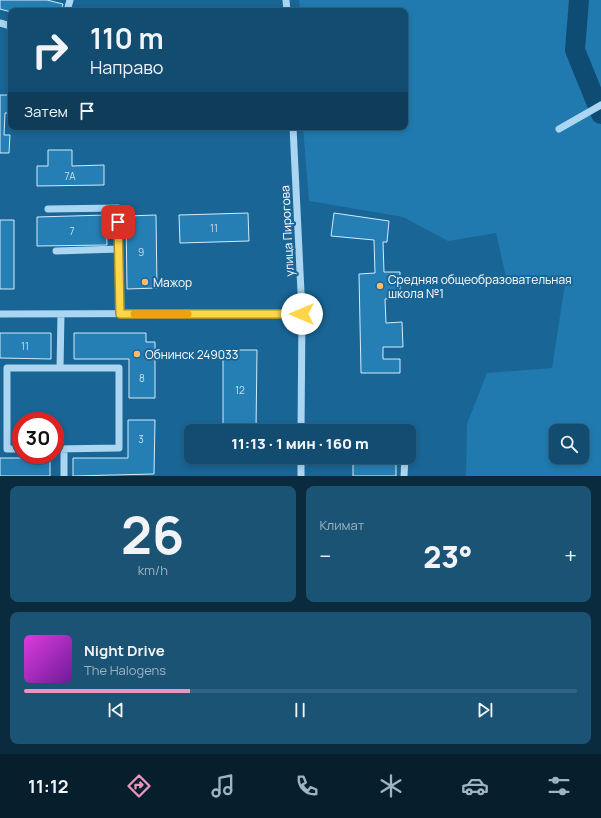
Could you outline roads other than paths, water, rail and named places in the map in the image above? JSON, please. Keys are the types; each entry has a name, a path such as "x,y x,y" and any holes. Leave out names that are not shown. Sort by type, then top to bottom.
{"street":[{"path":"559,129 601,106"},
{"name":"улица Пирогова","path":"293,130 302,314 301,424"},
{"path":"48,209 118,208 120,314"},
{"path":"56,251 119,249"},
{"path":"0,314 302,314"},
{"path":"60,368 61,314"},
{"path":"12,449 7,449 7,368 119,368 119,448 64,449"},
{"path":"64,464 64,476"},
{"path":"301,464 301,476"},
{"path":"404,476 405,464"}],"waterway":[{"path":"579,0 575,50 601,114"}],"place":[{"name":"Мажор","path":"145,282"},
{"name":"Средняя общеобразовательная школа №1","path":"380,286"},
{"name":"Обнинск 249033","path":"137,354"}]}
